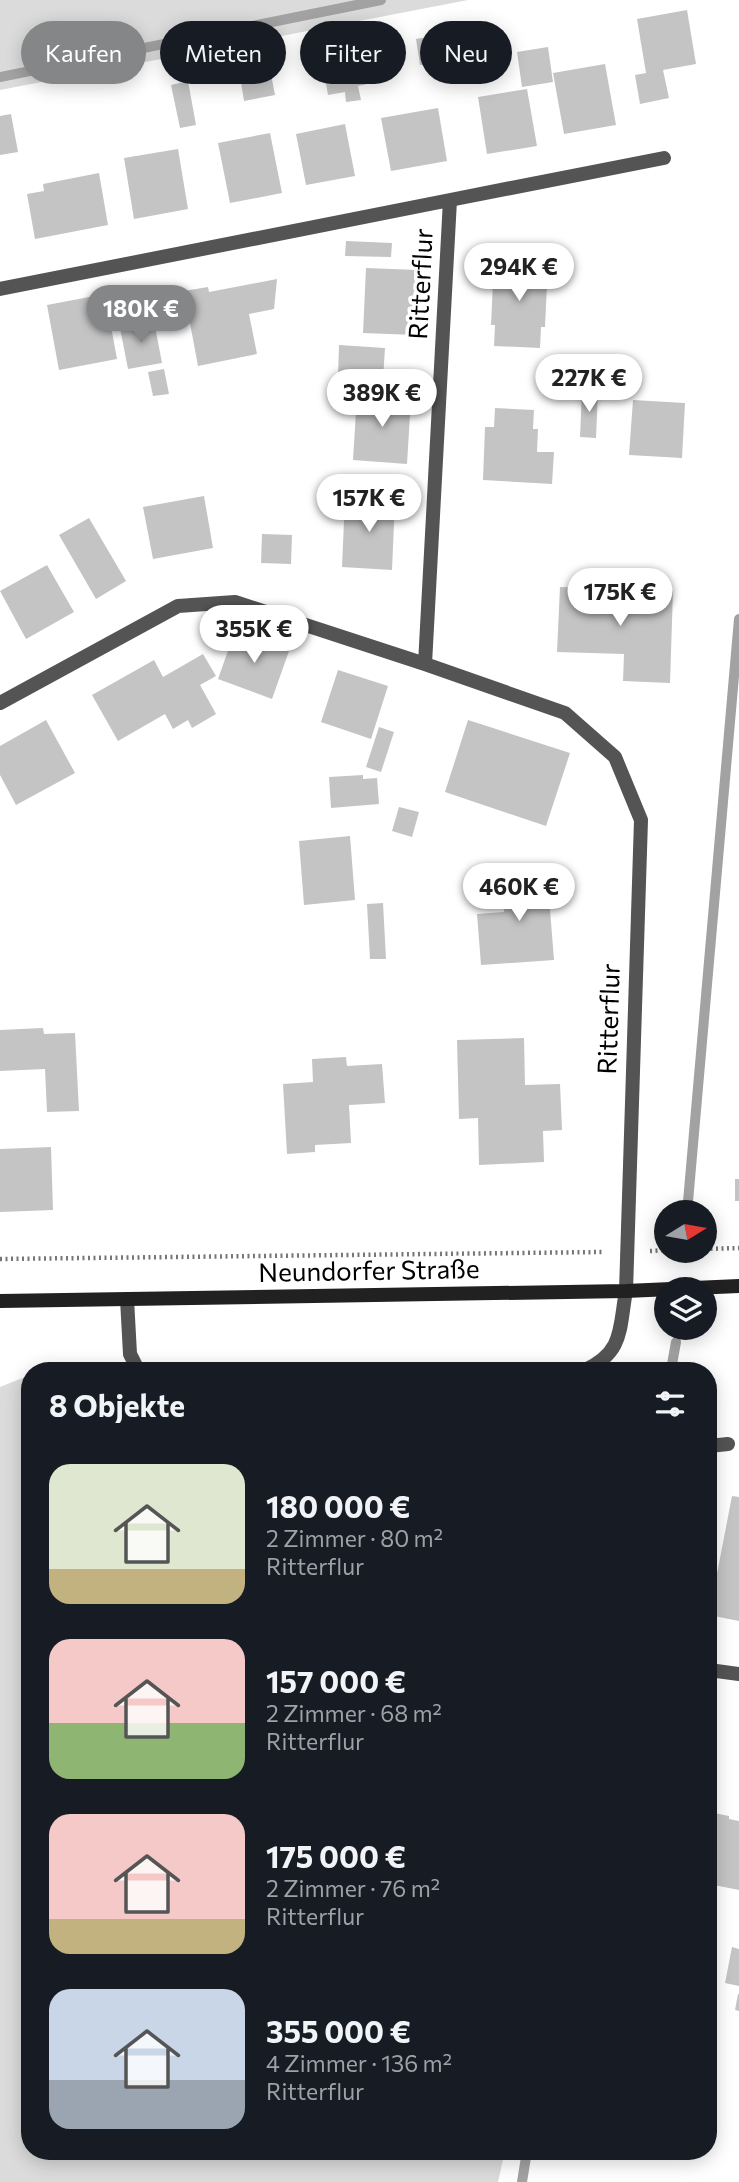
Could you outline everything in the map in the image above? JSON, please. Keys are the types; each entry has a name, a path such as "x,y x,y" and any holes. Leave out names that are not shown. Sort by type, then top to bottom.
{"main road":[{"name":"Neundorfer Straße","path":"0,1301 625,1291 739,1286"}],"street":[{"name":"Ritterflur","path":"0,289 664,158"},
{"name":"Ritterflur","path":"425,664 450,200"},
{"name":"Ritterflur","path":"0,703 178,606 235,602 565,713 615,757 640,820 625,1291 617,1345 603,1362"},
{"path":"127,1299 130,1354 134,1362"},
{"path":"717,1445 728,1444"},
{"path":"717,1671 739,1674"}],"path":[{"path":"718,1249 739,1248"},
{"path":"0,1259 654,1251"}],"shaded area":[{"path":"0,0 468,0 359,21 300,21 300,32 286,35 286,21 160,21 160,59 146,62 146,21 21,21 21,84 31,84 0,90"},
{"path":"21,1379 21,2160 503,2160 498,2182 0,2182 0,1387"}],"building":[{"path":"687,10 696,64 663,70 669,98 640,104 635,75 646,73 637,19"},
{"path":"420,38 420,65 416,39"},
{"path":"548,47 553,82 522,87 517,52"},
{"path":"605,64 616,125 564,134 553,73"},
{"path":"189,84 196,125 180,128 171,85"},
{"path":"241,84 273,84 275,95 244,101"},
{"path":"326,84 367,84 358,86 361,100 346,102 345,92 328,95"},
{"path":"527,89 537,146 487,154 478,97"},
{"path":"438,108 447,161 391,171 381,118"},
{"path":"11,114 18,152 0,155 0,116"},
{"path":"345,124 355,176 306,185 296,134"},
{"path":"270,133 282,193 230,203 218,143"},
{"path":"178,149 188,209 134,219 124,158"},
{"path":"99,173 108,225 35,239 27,194 44,191 43,184"},
{"path":"346,241 392,243 391,257 345,256"},
{"path":"494,261 548,263 545,327 541,327 540,348 494,346 495,325 491,325"},
{"path":"366,268 418,270 415,335 363,333"},
{"path":"277,279 274,309 249,314 257,354 198,366 184,291 208,287 209,292"},
{"path":"105,294 117,359 59,370 47,305"},
{"path":"154,321 162,363 128,369 120,328"},
{"path":"339,345 385,348 383,379 338,377"},
{"path":"164,369 169,394 153,396 148,372"},
{"path":"582,391 598,392 596,438 580,437"},
{"path":"357,395 411,398 407,464 353,460"},
{"path":"633,400 685,403 682,458 629,455"},
{"path":"495,408 534,410 533,429 538,429 537,452 554,452 552,484 483,480 485,427 494,427"},
{"path":"332,475 377,478 377,493 331,490"},
{"path":"204,496 213,548 153,559 143,507"},
{"path":"345,498 395,500 392,570 342,567"},
{"path":"89,518 126,581 96,599 59,535"},
{"path":"262,534 292,535 291,564 261,563"},
{"path":"47,565 74,612 26,639 0,591"},
{"path":"560,587 673,591 670,683 623,681 624,654 557,652"},
{"path":"235,631 289,651 272,699 218,679"},
{"path":"203,654 216,676 200,685 216,714 192,728 188,720 173,729 165,714 118,741 92,695 154,660 163,677"},
{"path":"338,670 388,686 371,739 321,722"},
{"path":"46,720 75,773 16,805 0,775 0,746"},
{"path":"468,720 570,753 546,826 445,792"},
{"path":"379,727 394,732 381,772 366,767"},
{"path":"363,775 363,779 377,778 379,804 331,808 329,777"},
{"path":"399,807 419,812 412,837 392,831"},
{"path":"350,836 355,900 304,905 299,841"},
{"path":"547,872 554,960 481,965 477,914 504,912 501,876"},
{"path":"383,903 386,959 370,959 367,904"},
{"path":"43,1028 44,1034 75,1033 79,1111 47,1112 45,1069 0,1071 0,1030"},
{"path":"524,1038 525,1085 560,1084 562,1130 543,1131 544,1162 479,1165 478,1118 459,1119 457,1040"},
{"path":"346,1057 347,1066 382,1064 385,1103 349,1105 351,1143 315,1145 315,1152 287,1154 283,1084 313,1082 312,1059"},
{"path":"51,1147 53,1210 0,1212 0,1149"},
{"path":"735,1179 739,1179 739,1201 735,1201"},
{"path":"732,1496 739,1497 739,1621 717,1617 717,1574"},
{"path":"717,1814 739,1821 739,1890 717,1886"},
{"path":"732,1947 739,1949 739,1986 725,1983"},
{"path":"739,1994 739,2011 735,2010"}],"waterway":[{"path":"0,77 381,0"},
{"path":"688,1200 739,619"},
{"path":"672,1362 676,1342"},
{"path":"522,2182 526,2160"}]}
